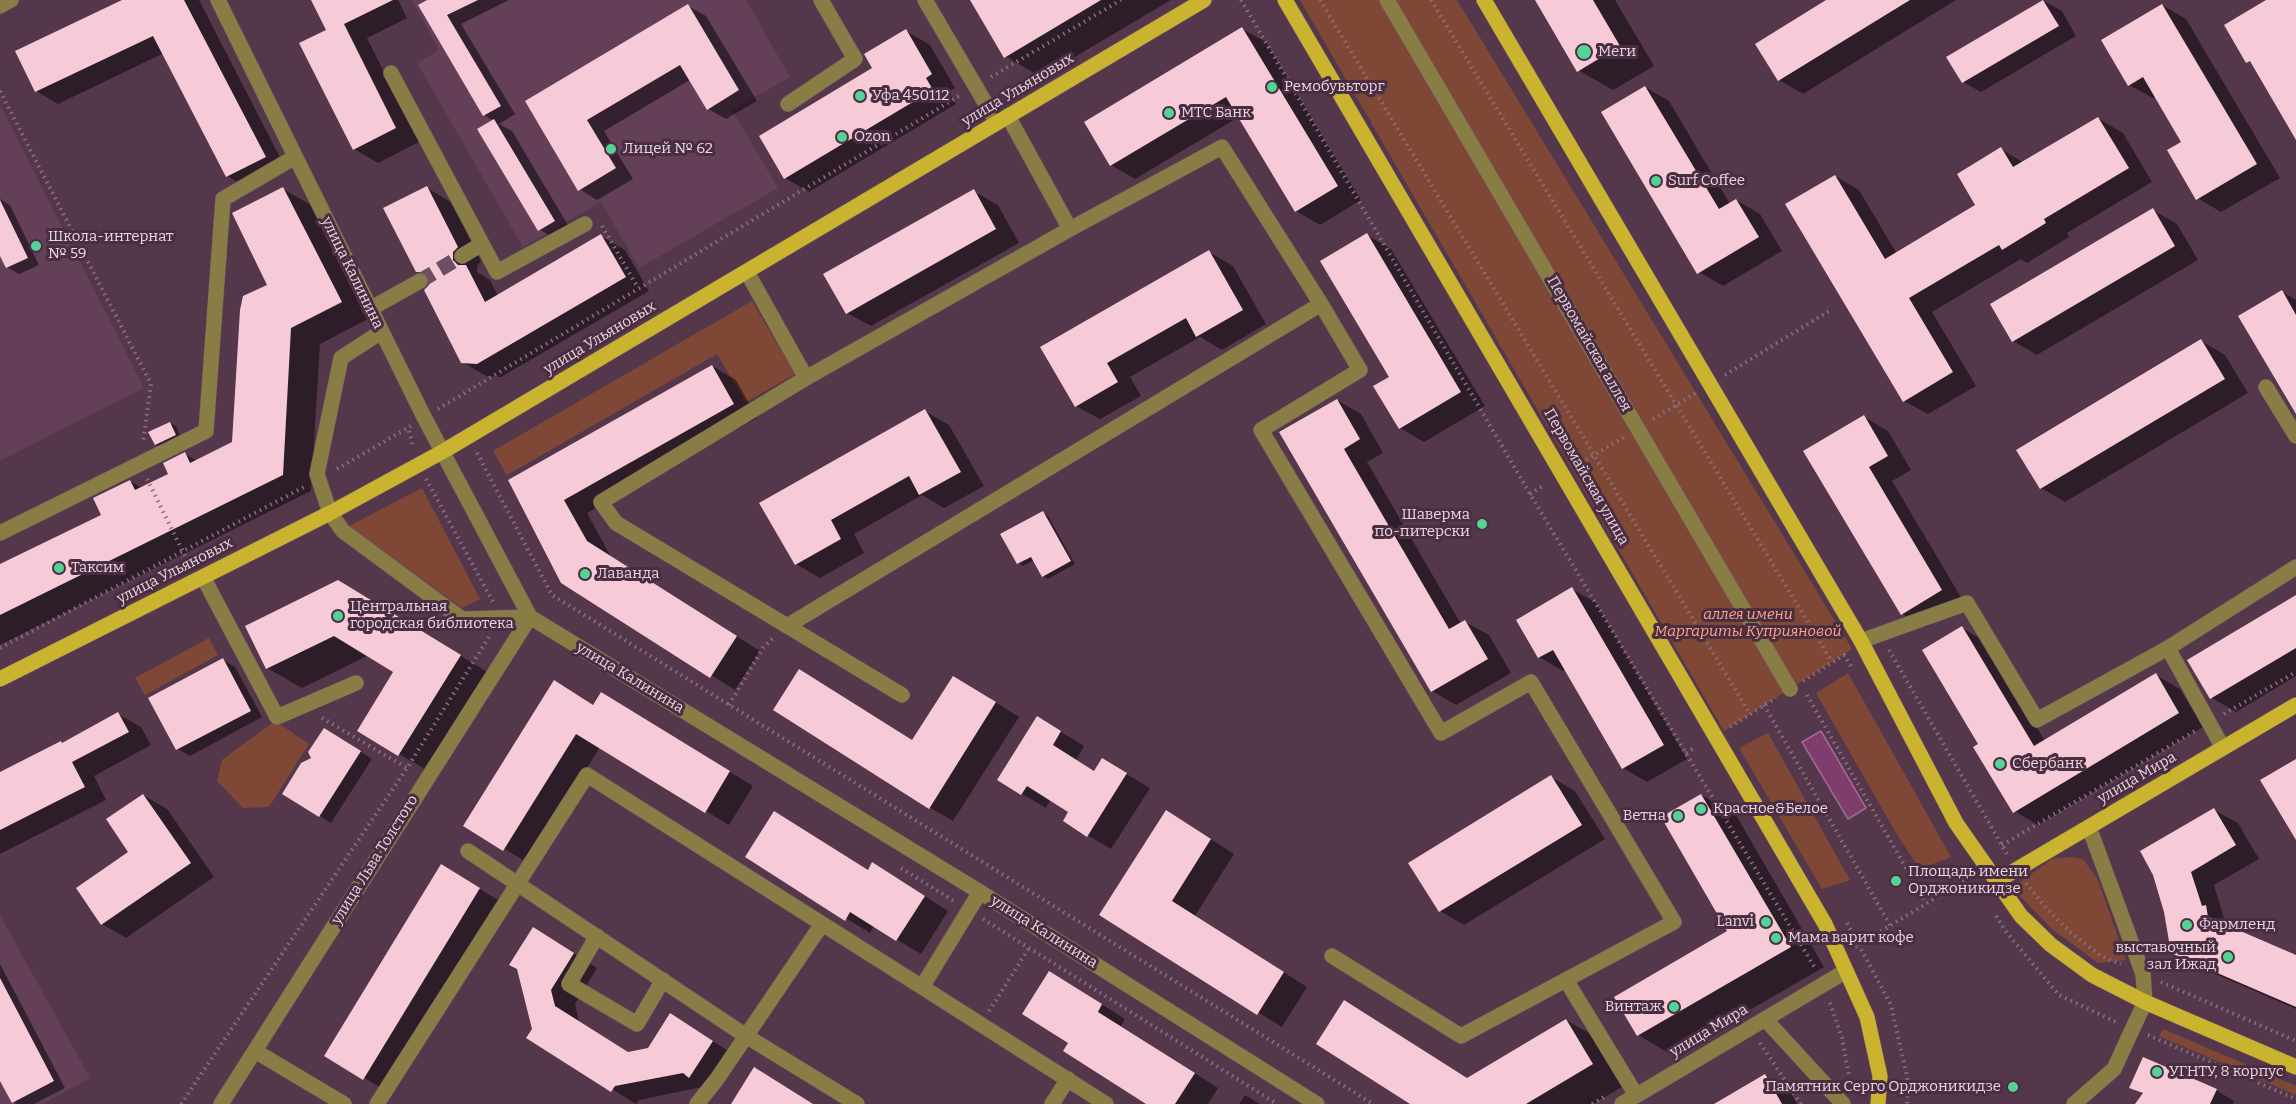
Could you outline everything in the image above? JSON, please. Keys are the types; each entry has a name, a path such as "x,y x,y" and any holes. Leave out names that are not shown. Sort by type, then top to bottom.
{"main road":[{"name":"улица Ульяновых","path":"0,679 330,513 467,438 1003,120 1184,5 1204,0"},
{"path":"1484,0 1861,641 1956,824 2021,916 2051,945 2092,975 2145,1002 2296,1066"},
{"name":"Первомайская улица","path":"1287,2 1820,914 1867,1017 1880,1076 1878,1104"},
{"name":"улица Мира","path":"1997,881 2296,705"}],"street":[{"path":"0,6 11,0"},
{"name":"улица Калинина","path":"218,0 381,332 530,617 980,892 1317,1104"},
{"path":"788,104 855,59 820,0"},
{"path":"926,0 976,86 1003,120 1070,229"},
{"name":"Первомайская аллея","path":"1387,0 1795,686"},
{"path":"391,73 497,272 585,224"},
{"path":"902,695 616,523 601,502 806,378 1070,229 1222,147 1360,370 1261,430 1441,733 1531,682 1674,922 1461,1036 1332,956"},
{"path":"0,533 206,431 223,198 295,157"},
{"path":"462,256 482,244"},
{"path":"747,272 806,378"},
{"path":"370,309 420,281"},
{"path":"787,626 1321,304"},
{"path":"381,332 341,358 317,474 330,513 343,531 462,619 530,617"},
{"path":"2266,387 2296,436"},
{"path":"1861,641 1967,603 2037,720 2168,648 2296,567"},
{"path":"200,579 277,717 356,683"},
{"name":"улица Льва Толстого","path":"221,1104 530,617"},
{"path":"2168,648 2223,748"},
{"path":"377,1104 586,775 1106,1104"},
{"path":"2074,1104 2114,1069 2145,1002 2143,974 2089,827"},
{"path":"468,851 746,1036 857,1104"},
{"path":"922,987 980,892"},
{"path":"697,1104 717,1079 822,924"},
{"path":"597,936 569,984 637,1024 663,980"},
{"name":"улица Мира","path":"1622,1104 1846,971"},
{"path":"1566,980 1636,1095"},
{"path":"1765,1020 1847,1099"},
{"path":"255,1051 344,1104"},
{"path":"1053,1104 1068,1079"}],"path":[{"path":"0,648 318,479 408,428 1121,0"},
{"path":"1241,0 1530,494 1815,969 1970,877 1975,884"},
{"path":"1320,0 1750,714"},
{"path":"1431,0 1832,662"},
{"path":"0,91 151,384 140,464 182,551 200,579"},
{"path":"585,224 596,216 638,288"},
{"path":"1727,374 1829,311"},
{"path":"467,438 479,456 552,596 1373,1104"},
{"path":"1530,494 1544,485"},
{"path":"181,1104 407,768 501,618"},
{"path":"729,705 764,648 787,626"},
{"path":"1795,686 1844,654"},
{"path":"2002,845 2296,672"},
{"path":"1806,693 1926,903"},
{"path":"1724,731 1764,705 1890,925"},
{"path":"302,706 407,768"},
{"path":"1686,753 1696,747"},
{"path":"2024,880 2035,896 2072,933 2101,956 2121,964"},
{"path":"1990,908 2007,933 2059,995 2115,1022"},
{"path":"981,1024 1029,948"},
{"path":"2158,981 2296,1041"},
{"path":"1830,1003 1842,1038 1851,1078 1847,1099"},
{"path":"2147,1035 2296,1099"},
{"path":"1759,1041 1801,1104"}],"shaded area":[{"name":"Лицей № 62","path":"412,0 746,0 790,77 732,110 778,188 639,268 601,202 523,247 417,63 439,50"},
{"name":"Школа-интернат № 59","path":"0,104 144,388 0,461"},
{"path":"1821,731 1866,808 1848,819 1802,742"},
{"path":"0,915 90,1078 42,1104 0,1104"}],"green space":[{"name":"аллея имени Маргариты Куприяновой","path":"1300,0 1457,0 1852,649 1724,731"},
{"path":"752,301 795,374 746,402 717,354 507,475 493,451"},
{"path":"422,488 480,599 462,608 349,526"},
{"path":"209,638 218,655 145,695 135,678"},
{"path":"1848,673 1951,857 1920,869 1899,838 1816,693"},
{"path":"275,721 309,744 269,807 243,808 217,781 222,760"},
{"path":"1768,733 1850,880 1822,889 1739,748"},
{"path":"2071,857 2083,859 2098,880 2126,960 2098,963 2052,929 2012,888 2052,859"},
{"path":"2163,1029 2296,1086 2296,1095 2159,1036"}],"building":[{"path":"122,0 184,0 266,157 226,177 153,36 35,92 15,51"},
{"path":"311,0 393,0 344,24 396,128 353,150 299,43 326,30"},
{"path":"427,0 478,0 447,15 501,106 483,116 418,5"},
{"path":"970,0 1101,0 1004,58"},
{"path":"1535,0 1593,0 1620,46 1577,72"},
{"path":"1826,0 1910,0 1778,81 1755,44"},
{"path":"2043,0 2059,26 1962,83 1946,57"},
{"path":"2266,0 2296,0 2296,140 2250,61 2246,63 2224,25"},
{"path":"688,4 739,90 707,110 680,65 587,120 616,168 578,191 525,101"},
{"path":"2162,4 2257,164 2196,200 2167,150 2181,142 2143,77 2128,86 2101,40"},
{"path":"1242,27 1338,186 1295,212 1226,97 1110,166 1084,122"},
{"path":"906,29 932,74 926,78 933,90 784,179 759,136 872,68 864,54"},
{"path":"1645,86 1719,209 1736,199 1759,237 1697,274 1601,112"},
{"path":"2098,117 2129,168 2044,219 2046,223 2002,250 1999,245 1909,298 1953,372 1903,402 1785,204 1835,175 1885,259 1975,205 1957,174 2001,147 2013,167"},
{"path":"494,119 555,221 538,231 477,129"},
{"path":"427,186 458,247 453,252 453,260 458,265 466,265 485,302 601,234 626,277 477,364 461,363 424,290 429,285 429,277 424,272 416,272 383,208"},
{"path":"283,187 342,302 291,328 283,475 0,615 0,564 101,515 93,498 130,480 135,490 168,474 163,463 185,452 190,463 232,442 240,310 243,296 267,285 232,213"},
{"path":"974,189 996,229 846,314 823,274"},
{"path":"0,200 28,258 6,268 0,256"},
{"path":"2153,208 2175,246 2012,342 1990,304"},
{"path":"1367,233 1461,392 1399,429 1373,386 1389,377 1320,261"},
{"path":"1209,250 1243,310 1196,337 1186,318 1107,363 1118,382 1075,407 1040,347"},
{"path":"2282,290 2296,315 2296,414 2238,316"},
{"path":"2201,339 2225,379 2040,489 2016,450"},
{"path":"712,365 734,404 564,500 587,541 737,636 710,678 561,583 508,480"},
{"path":"1337,399 1360,439 1344,449 1449,629 1465,620 1488,659 1431,692 1279,432"},
{"path":"925,409 961,472 919,495 909,476 831,520 841,539 795,565 759,503"},
{"path":"1864,415 1888,456 1869,467 1942,590 1901,615 1803,451"},
{"path":"170,422 176,435 155,445 148,432"},
{"path":"1043,511 1071,561 1042,577 1031,557 1017,564 1000,534"},
{"path":"338,580 461,655 398,756 357,731 393,672 334,636 266,669 245,626"},
{"path":"1572,587 1664,745 1622,769 1553,650 1538,658 1516,620"},
{"path":"2296,595 2296,648 2210,699 2187,660"},
{"path":"1962,626 2034,746 2156,673 2179,713 2013,813 1973,747 1978,744 1922,650"},
{"path":"223,658 251,711 176,750 148,698"},
{"path":"799,669 912,740 953,676 996,702 929,809 773,710"},
{"path":"554,680 593,705 601,692 730,771 705,813 576,734 503,851 463,826"},
{"path":"118,712 129,732 72,762 85,787 0,830 0,772 61,741 62,743"},
{"path":"1037,716 1061,731 1053,745 1094,771 1102,758 1127,773 1087,837 1063,821 1068,812 1027,786 1021,795 997,780"},
{"path":"324,728 361,751 319,817 282,794 301,763 311,758 308,752"},
{"path":"2296,759 2296,840 2260,780"},
{"path":"1551,775 1582,825 1439,912 1408,863"},
{"path":"143,794 191,863 101,925 76,888 128,852 106,819"},
{"path":"1701,794 1791,947 1637,1036 1614,997 1727,931 1661,817"},
{"path":"2214,808 2236,845 2191,872 2202,906 2206,905 2208,917 2296,955 2296,1007 2171,953 2164,912 2153,875 2140,851"},
{"path":"1166,810 1211,839 1172,901 1284,972 1257,1015 1099,915"},
{"path":"774,811 868,870 872,862 925,896 896,941 850,912 845,921 745,857"},
{"path":"441,864 480,888 363,1080 324,1056"},
{"path":"533,927 574,953 551,990 555,1006 628,1052 648,1048 670,1013 713,1041 689,1078 683,1073 615,1086 611,1092 526,1038 532,1029 517,969 509,965"},
{"path":"1049,971 1102,1004 1098,1012 1195,1073 1175,1104 1146,1104 1063,1051 1068,1043 1022,1014"},
{"path":"0,978 54,1081 12,1103 0,1081"},
{"path":"1344,1000 1467,1078 1566,1019 1593,1064 1526,1104 1410,1104 1316,1044"},
{"name":"УГНТУ, 8 корпус","path":"2143,1057 2217,1089 2210,1104 2135,1104 2143,1093 2129,1088"},
{"path":"754,1067 813,1104 731,1104"},
{"path":"1765,1074 1782,1104 1714,1104"}],"tunnel":[{"path":"420,281 462,256"}],"place":[{"name":"Меги","path":"1584,52"},
{"name":"Ремобувьторг","path":"1272,87"},
{"name":"Уфа 450112","path":"860,96"},
{"name":"МТС Банк","path":"1169,113"},
{"name":"Ozon","path":"842,137"},
{"name":"Лицей № 62","path":"611,149"},
{"name":"Surf Coffee","path":"1656,181"},
{"name":"Школа-интернат № 59","path":"36,246"},
{"name":"Шаверма по-питерски","path":"1482,524"},
{"name":"Таксим","path":"59,568"},
{"name":"Лаванда","path":"585,574"},
{"name":"Центральная городская библиотека","path":"338,616"},
{"name":"Сбербанк","path":"2000,764"},
{"name":"Красное&Белое","path":"1701,809"},
{"name":"Ветна","path":"1678,816"},
{"name":"Площадь имени Орджоникидзе","path":"1896,881"},
{"name":"Lanvi","path":"1766,922"},
{"name":"Фармленд","path":"2187,925"},
{"name":"Мама варит кофе","path":"1776,938"},
{"name":"выставочный зал Ижад","path":"2228,957"},
{"name":"Винтаж","path":"1674,1007"},
{"name":"УГНТУ, 8 корпус","path":"2157,1072"},
{"name":"Памятник Серго Орджоникидзе","path":"2013,1087"}]}
